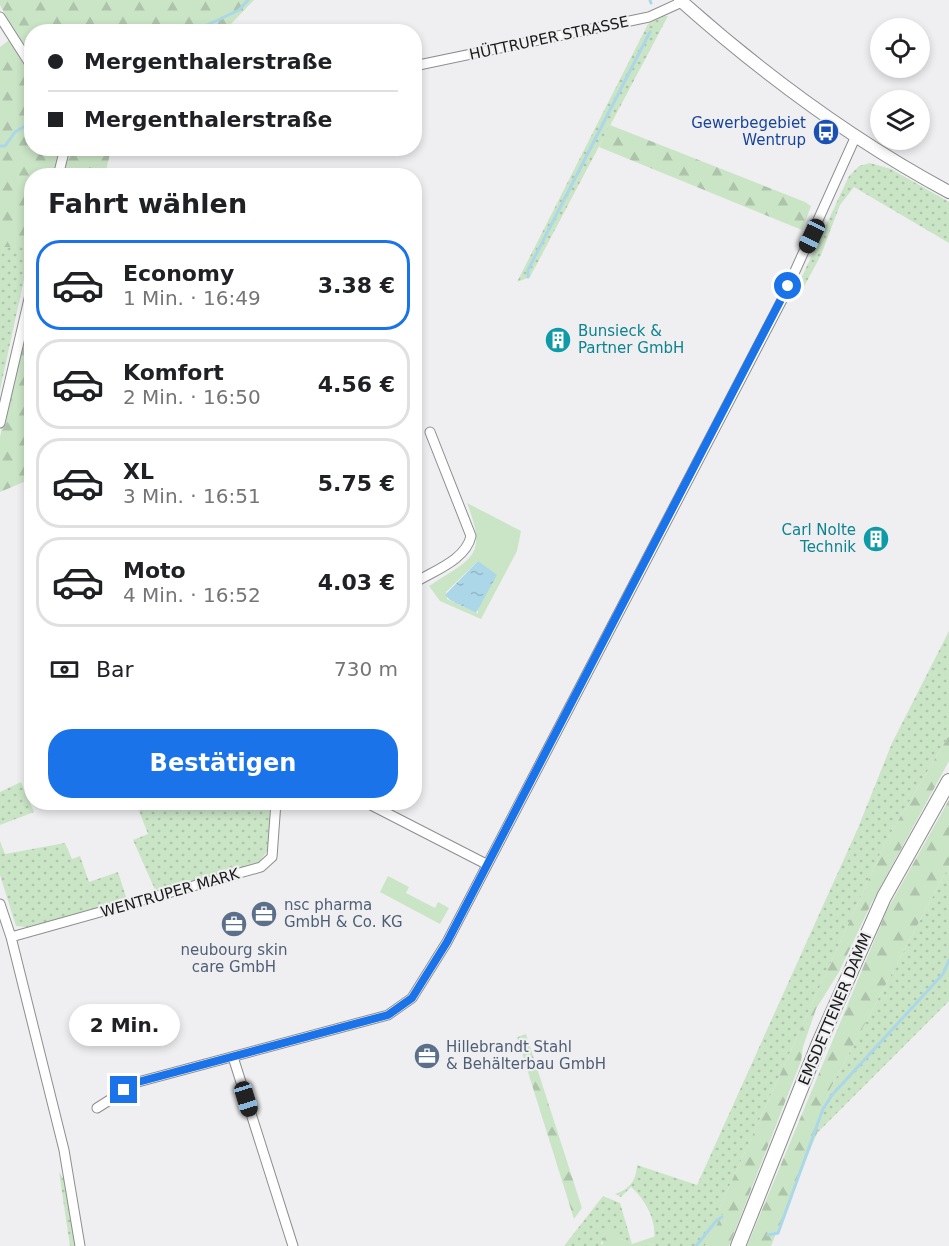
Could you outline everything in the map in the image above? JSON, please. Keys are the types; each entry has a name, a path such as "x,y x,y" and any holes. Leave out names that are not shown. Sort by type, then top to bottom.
{"main road":[{"name":"HÜTTRUPER STRASSE","path":"681,1 759,69 855,138 949,192"},
{"name":"EMSDETTENER DAMM","path":"738,1246 819,1043 884,897 949,781"}],"street":[{"name":"HÜTTRUPER STRASSE","path":"422,64 649,17 681,1"},
{"path":"0,17 24,54"},
{"path":"97,1108 138,1082 388,1015 404,1006 412,998 447,942 782,300 855,138"},
{"path":"0,423 24,320"},
{"path":"422,579 461,554 469,545 471,536 430,432"},
{"name":"WENTRUPER MARK","path":"11,937 261,867 272,857 275,810"},
{"path":"381,810 486,864"},
{"path":"0,904 11,937 64,1150 80,1246"},
{"path":"233,1056 293,1246"}],"green space":[{"path":"0,0 254,0 231,24 24,24 24,156 110,156 107,168 24,168 24,247 0,247 0,47 16,35 0,5"},
{"path":"668,16 530,277 517,282 648,24"},
{"path":"610,125 805,202 811,206 802,230 599,147"},
{"path":"870,163 891,169 949,202 949,243 854,187 840,205 821,255 800,294 798,285 849,176 859,166"},
{"path":"0,247 24,247 24,279 0,390"},
{"path":"24,329 24,482 0,492 0,437"},
{"path":"467,503 521,531 517,551 481,619 440,601 429,586 456,569 472,554 476,546 473,521","holes":["478,561 478,613 447,599 446,592"]},
{"path":"949,631 949,735 886,841 719,1209 725,1212 705,1246 645,1246 648,1243 653,1245 654,1229 650,1213 642,1199 631,1187 621,1197 615,1194 631,1184 637,1165 697,1185 858,828 892,743"},
{"path":"949,735 949,761 871,904 839,972 816,1009 803,1047 801,1061 729,1246 705,1246 724,1212 719,1209 886,841"},
{"path":"21,782 24,789 24,810 34,812 0,825 0,792"},
{"path":"949,800 949,866 829,1091 817,1133 771,1246 747,1246 887,910"},
{"path":"139,810 270,810 268,850 257,865 156,892 133,840 148,834"},
{"path":"0,841 5,854 65,843 72,859 80,856 89,882 118,872 127,900 27,927 16,926 0,875"},
{"path":"949,866 949,1001 817,1133 829,1091"},
{"path":"388,876 409,887 406,893 435,908 438,902 449,908 440,924 380,892"},
{"path":"526,1034 582,1208 574,1219 517,1037"},
{"path":"59,1172 65,1181 78,1246 70,1246"},
{"path":"603,1196 620,1203 632,1244 619,1238 601,1242 602,1246 564,1246"},
{"path":"608,1225 619,1238 632,1244 656,1236 653,1245 648,1243 645,1246 602,1246"}],"water":[{"path":"478,561 497,575 476,613 450,600 445,595"}],"waterway":[{"path":"209,24 239,10 248,0"},
{"path":"528,277 528,270 650,32"},
{"path":"0,146 5,146 15,132 24,127"},
{"path":"768,1235 778,1233 823,1109 832,1095 943,974 949,960"},
{"path":"696,1246 722,1217"}],"place":[{"name":"Gewerbegebiet Wentrup","path":"826,132"},
{"name":"Bunsieck & Partner GmbH","path":"558,340"},
{"name":"Carl Nolte Technik","path":"876,539"},
{"name":"nsc pharma GmbH & Co. KG","path":"264,914"},
{"name":"neubourg skin care GmbH","path":"234,924"},
{"name":"Hillebrandt Stahl & Behälterbau GmbH","path":"427,1056"}],"route":[{"path":"124,1090 138,1082 388,1015 404,1006 412,998 447,942 788,286"}]}
